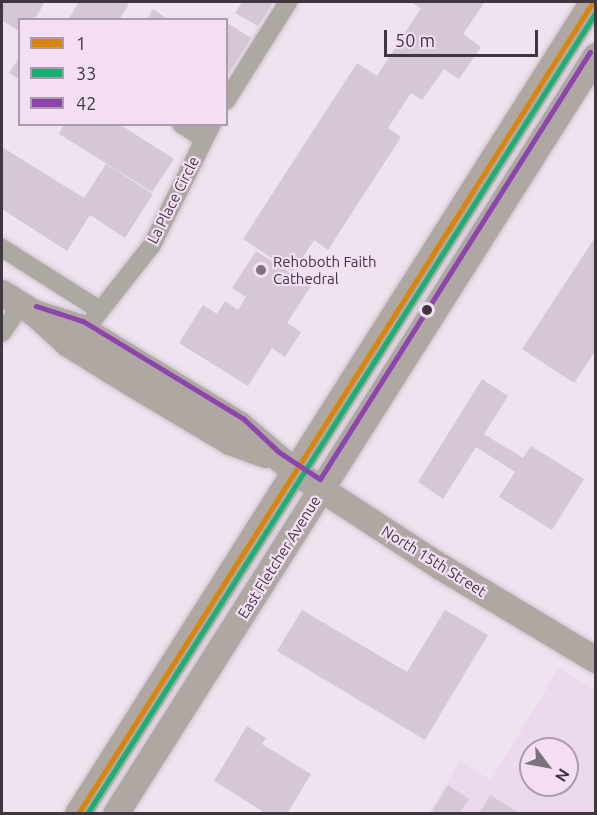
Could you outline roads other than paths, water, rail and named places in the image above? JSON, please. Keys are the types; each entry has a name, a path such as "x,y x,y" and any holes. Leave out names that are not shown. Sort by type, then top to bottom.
{"main road":[{"path":"78,813 285,465 593,2"},
{"name":"East Fletcher Avenue","path":"116,813 596,56"},
{"name":"North 15th Street","path":"19,304 68,344 230,442 285,465"},
{"name":"North 15th Street","path":"19,304 85,330 240,425 285,465 441,567 596,660"}],"street":[{"path":"228,98 288,2"},
{"path":"188,126 208,132"},
{"name":"La Place Circle","path":"85,330 98,309 152,245 208,132"},
{"path":"2,248 98,309"},
{"path":"2,333 19,304"}],"place":[{"name":"Rehoboth Faith Cathedral","path":"261,270"}]}
